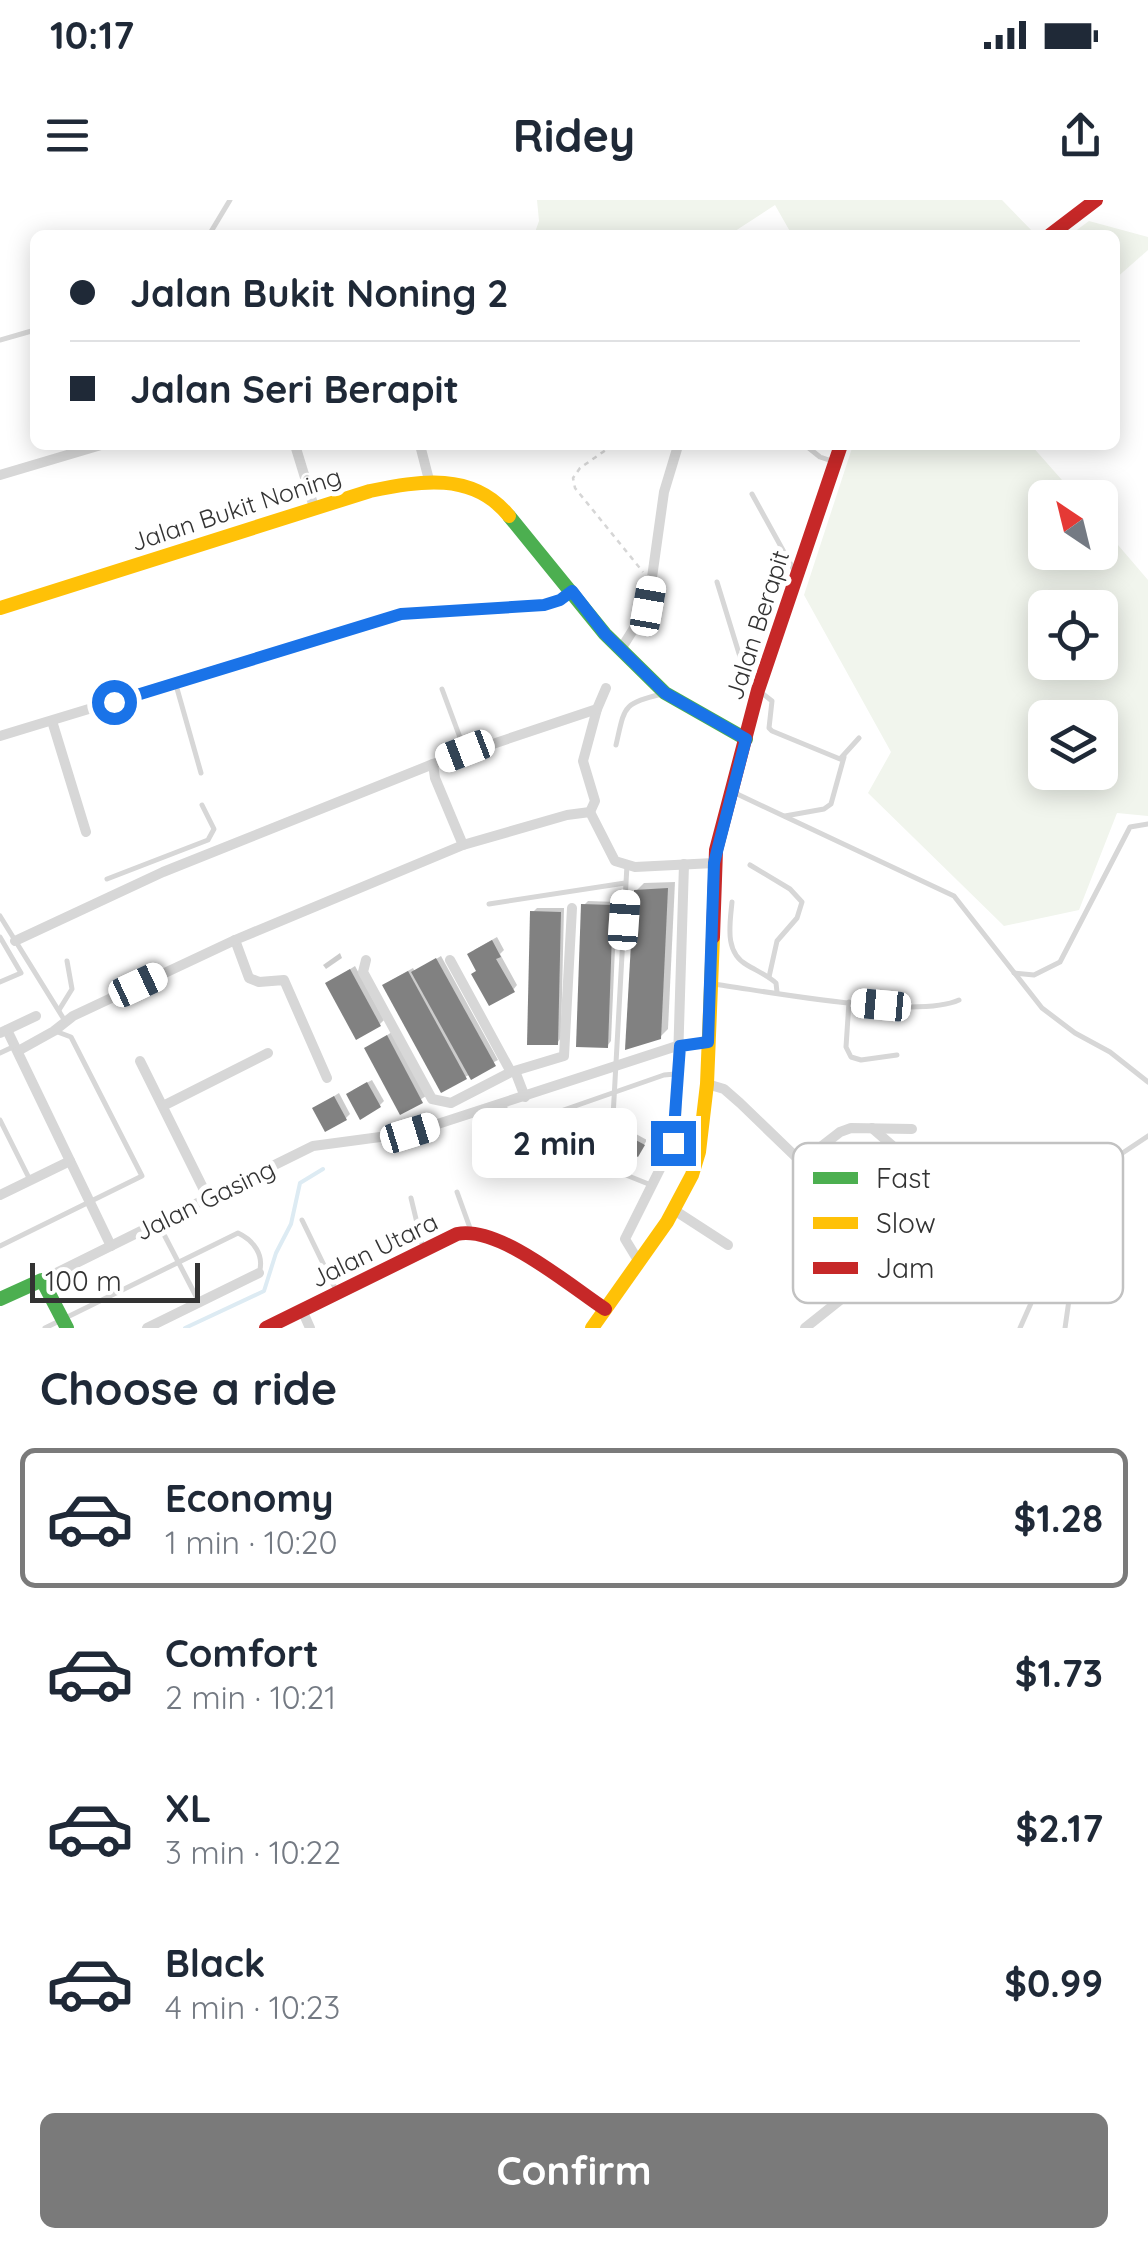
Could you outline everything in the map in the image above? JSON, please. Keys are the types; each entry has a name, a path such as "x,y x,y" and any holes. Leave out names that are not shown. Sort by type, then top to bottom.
{"street":[{"path":"1057,230 1096,200"},
{"path":"0,474 84,450"},
{"path":"297,450 314,507"},
{"path":"421,450 429,480"},
{"path":"621,649 648,606 664,492 676,450"},
{"name":"Jalan Berapit","path":"592,1328 674,1210 692,1175 707,1084 714,863 758,690 840,450"},
{"name":"Jalan Bukit Noning","path":"0,608 370,491 429,480 460,482 483,492 502,508 621,649 665,693 746,739"},
{"path":"0,736 401,614 544,605 572,591"},
{"path":"606,688 583,761 595,800 590,812 607,852 615,861 627,865 714,863"},
{"path":"14,942 176,867 432,764 597,709"},
{"path":"52,721 86,832"},
{"path":"432,764 463,845"},
{"path":"16,1048 54,1031 62,1015 463,845 566,815 590,812"},
{"path":"638,1262 626,1238 673,1143 679,1074 684,864"},
{"path":"366,960 363,972 432,1100 451,1103 513,1071 560,1059 566,1051 572,908"},
{"path":"236,940 249,978 259,982 284,980 327,1078"},
{"path":"450,960 525,1097"},
{"path":"36,1016 4,1032 16,1048 111,1246"},
{"name":"Jalan Gasing","path":"42,1280 313,1146 410,1133 680,1046 708,1042"},
{"path":"163,1106 268,1053"},
{"path":"140,1061 208,1198"},
{"path":"533,1067 542,1092"},
{"path":"707,1084 724,1089 793,1155"},
{"path":"872,1128 889,1143"},
{"path":"825,1143 840,1132 912,1129"},
{"path":"0,1195 70,1161"},
{"path":"674,1210 728,1246"},
{"name":"Jalan Utara","path":"266,1328 471,1231 501,1241 605,1309"},
{"path":"146,1328 259,1273"},
{"path":"0,1298 42,1280 64,1324"},
{"path":"806,1328 836,1303"},
{"path":"302,1310 310,1328"}],"lane":[{"path":"212,230 230,200"},
{"path":"0,340 30,331"},
{"path":"811,450 836,462"},
{"path":"752,494 796,574"},
{"path":"717,582 745,673 772,700 769,728 840,759 844,757"},
{"path":"176,682 201,773"},
{"path":"442,689 465,751"},
{"path":"616,745 623,715 630,704 665,693"},
{"path":"782,817 824,809 831,804 844,757 859,738"},
{"path":"732,792 954,896 1042,1008 1148,1082"},
{"path":"107,879 212,836 214,829 202,805"},
{"path":"1012,972 1034,975 1060,962 1123,837 1130,827 1148,824"},
{"path":"172,854 176,867"},
{"path":"750,864 790,889 802,902 798,918 777,941 769,977"},
{"path":"627,865 613,1118 590,1161 652,1186"},
{"path":"490,904 626,883"},
{"path":"732,902 732,950 744,964 769,977 776,984 776,992"},
{"path":"0,916 62,1015"},
{"path":"0,937 21,973 0,982"},
{"path":"62,1015 72,990 67,961"},
{"path":"710,984 912,1008 948,1006 959,1000"},
{"path":"849,1002 846,1046 851,1057 861,1060 897,1054"},
{"path":"0,1246 142,1176 98,1083 70,1037 54,1031"},
{"path":"0,1053 16,1048"},
{"path":"504,1104 512,1128 664,1074 679,1074"},
{"path":"0,1120 30,1180"},
{"path":"1123,1153 1148,1136"},
{"path":"457,1192 471,1231"},
{"path":"411,1198 424,1251"},
{"path":"302,1220 338,1293"},
{"path":"158,1222 199,1302"},
{"path":"44,1328 64,1324 238,1232 250,1238 258,1251 262,1265 259,1273"},
{"path":"1020,1328 1031,1303"},
{"path":"1065,1328 1069,1303"}],"path":[{"path":"606,450 580,468 573,478 576,488 637,566 652,579"}],"shaded area":[{"path":"537,200 1002,200 1031,230 789,230 775,205 737,230 536,230"},
{"path":"1089,221 1148,237 1148,250 1120,275 1120,230 1077,230"},
{"path":"851,450 1035,450 1062,480 1028,480 1028,570 1118,570 1118,545 1148,580 1148,816 1117,813 1079,910 1004,926 868,793 891,752 804,595"}],"building":[{"path":"668,888 661,1039 625,1050 634,890"},
{"path":"581,904 613,905 608,1048 576,1047"},
{"path":"530,911 561,912 558,1045 527,1045"},
{"path":"492,940 501,957 496,959 515,992 489,1006 471,974 476,971 467,954"},
{"path":"436,958 496,1066 471,1080 411,972"},
{"path":"350,969 381,1026 356,1040 325,983"},
{"path":"408,971 467,1079 441,1093 382,985"},
{"path":"387,1035 423,1103 400,1115 364,1048"},
{"path":"367,1082 381,1107 360,1120 346,1094"},
{"path":"334,1096 347,1120 325,1132 312,1108"},
{"path":"619,1131 645,1145 638,1157 612,1143"}],"waterway":[{"path":"185,1328 264,1291 276,1253 291,1224 300,1183 323,1169"}],"traffic: fast":[{"path":"509,516 605,634 665,693 746,739"},
{"path":"0,1299 42,1280 67,1328"}],"traffic: slow":[{"path":"0,608 389,487 426,483 462,486 495,502 509,516"},
{"path":"592,1328 667,1222 692,1175 699,1152 707,1084 713,937"}],"traffic: jam":[{"path":"1057,230 1096,200"},
{"path":"713,937 716,850 758,690 839,450"},
{"path":"266,1328 457,1234 474,1234 513,1248 605,1309"}],"route":[{"path":"114,702 401,614 544,605 572,591 605,634 665,693 746,739 714,863 708,1042 680,1046 673,1143"}]}
